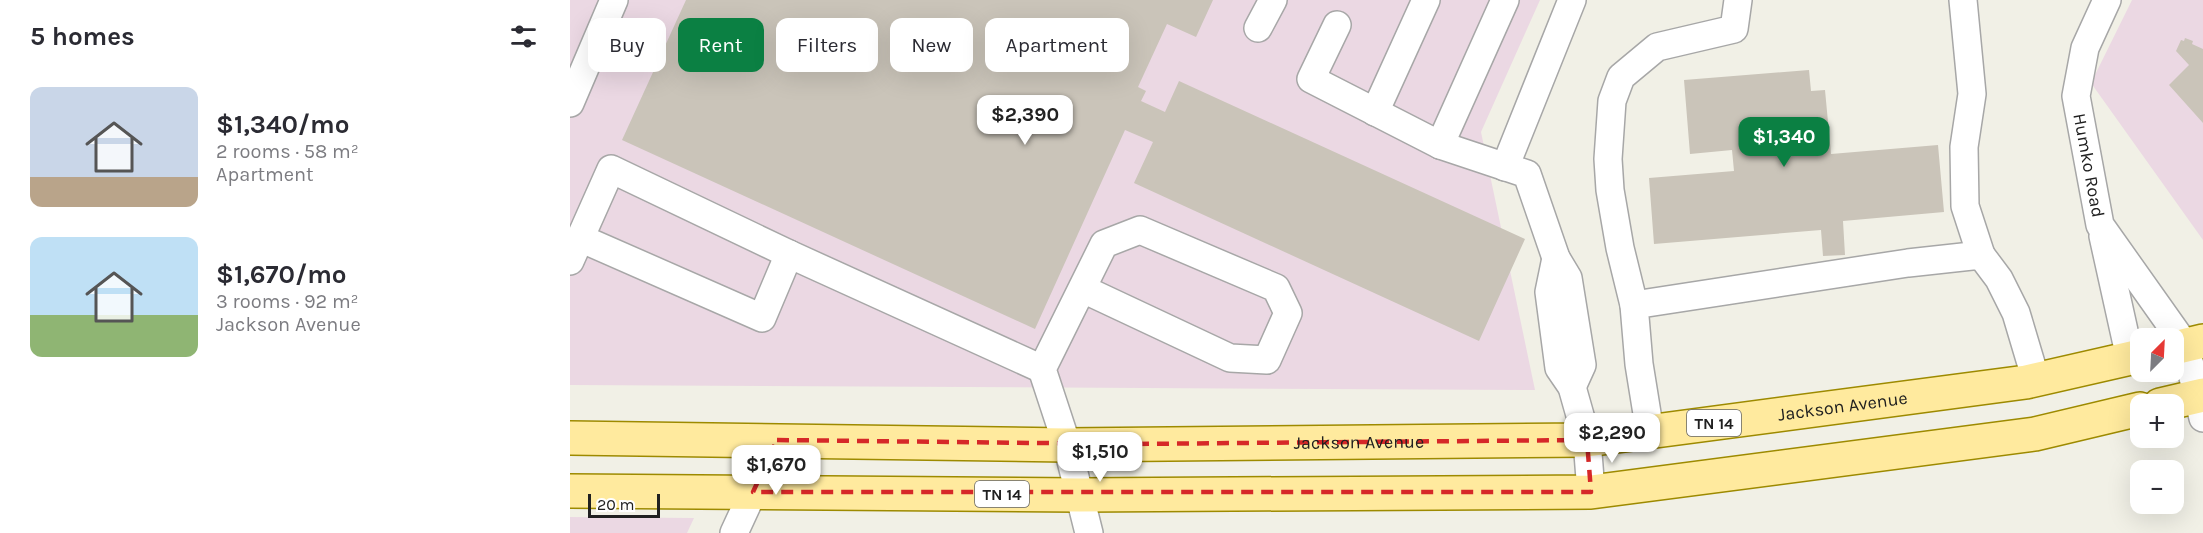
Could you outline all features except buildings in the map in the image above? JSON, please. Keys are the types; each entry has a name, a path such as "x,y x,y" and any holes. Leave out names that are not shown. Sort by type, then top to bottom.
{"main road":[{"name":"Jackson Avenue","path":"570,438 1067,445 1587,440 2036,380 2130,358"},
{"path":"2184,404 2201,403"},
{"name":"TN 14","path":"570,491 1080,495 1591,492 2035,434 2130,412"}],"street":[{"path":"570,103 614,0"},
{"path":"1258,28 1273,0"},
{"path":"1375,112 1426,0"},
{"path":"1440,145 1505,0"},
{"path":"1505,167 1572,0"},
{"path":"1650,432 1634,305 1620,248 1610,190 1608,159 1612,101 1621,77 1657,48 1734,29 1738,0"},
{"path":"1963,0 1972,94 1964,147 1965,206 1981,255 1999,279 2016,313 2036,380"},
{"name":"Humko Road","path":"2108,0 2085,48 2076,96 2100,225 2187,345"},
{"path":"1337,25 1311,79 1440,145 1527,174 1556,258 1568,278 1582,365 1572,387 1587,440 1591,492"},
{"path":"789,254 762,318 575,250 611,169 789,254 1042,369"},
{"path":"2100,225 2130,338"},
{"path":"1083,289 1230,358 1267,360 1288,313 1276,288 1140,230 1104,244 1042,369 1067,445 1089,533"},
{"path":"1634,305 1908,263 1981,255"},
{"path":"2187,345 2201,403"},
{"path":"734,533 777,440"}],"highlighted area":[{"path":"777,440 1126,444 1587,440 1591,492 753,492"}],"shaded area":[{"path":"570,0 1540,0 1481,132 1535,390 570,385"},
{"path":"2132,0 2203,0 2203,240 2091,83"},
{"path":"570,517 694,518 687,533 570,533"}]}
